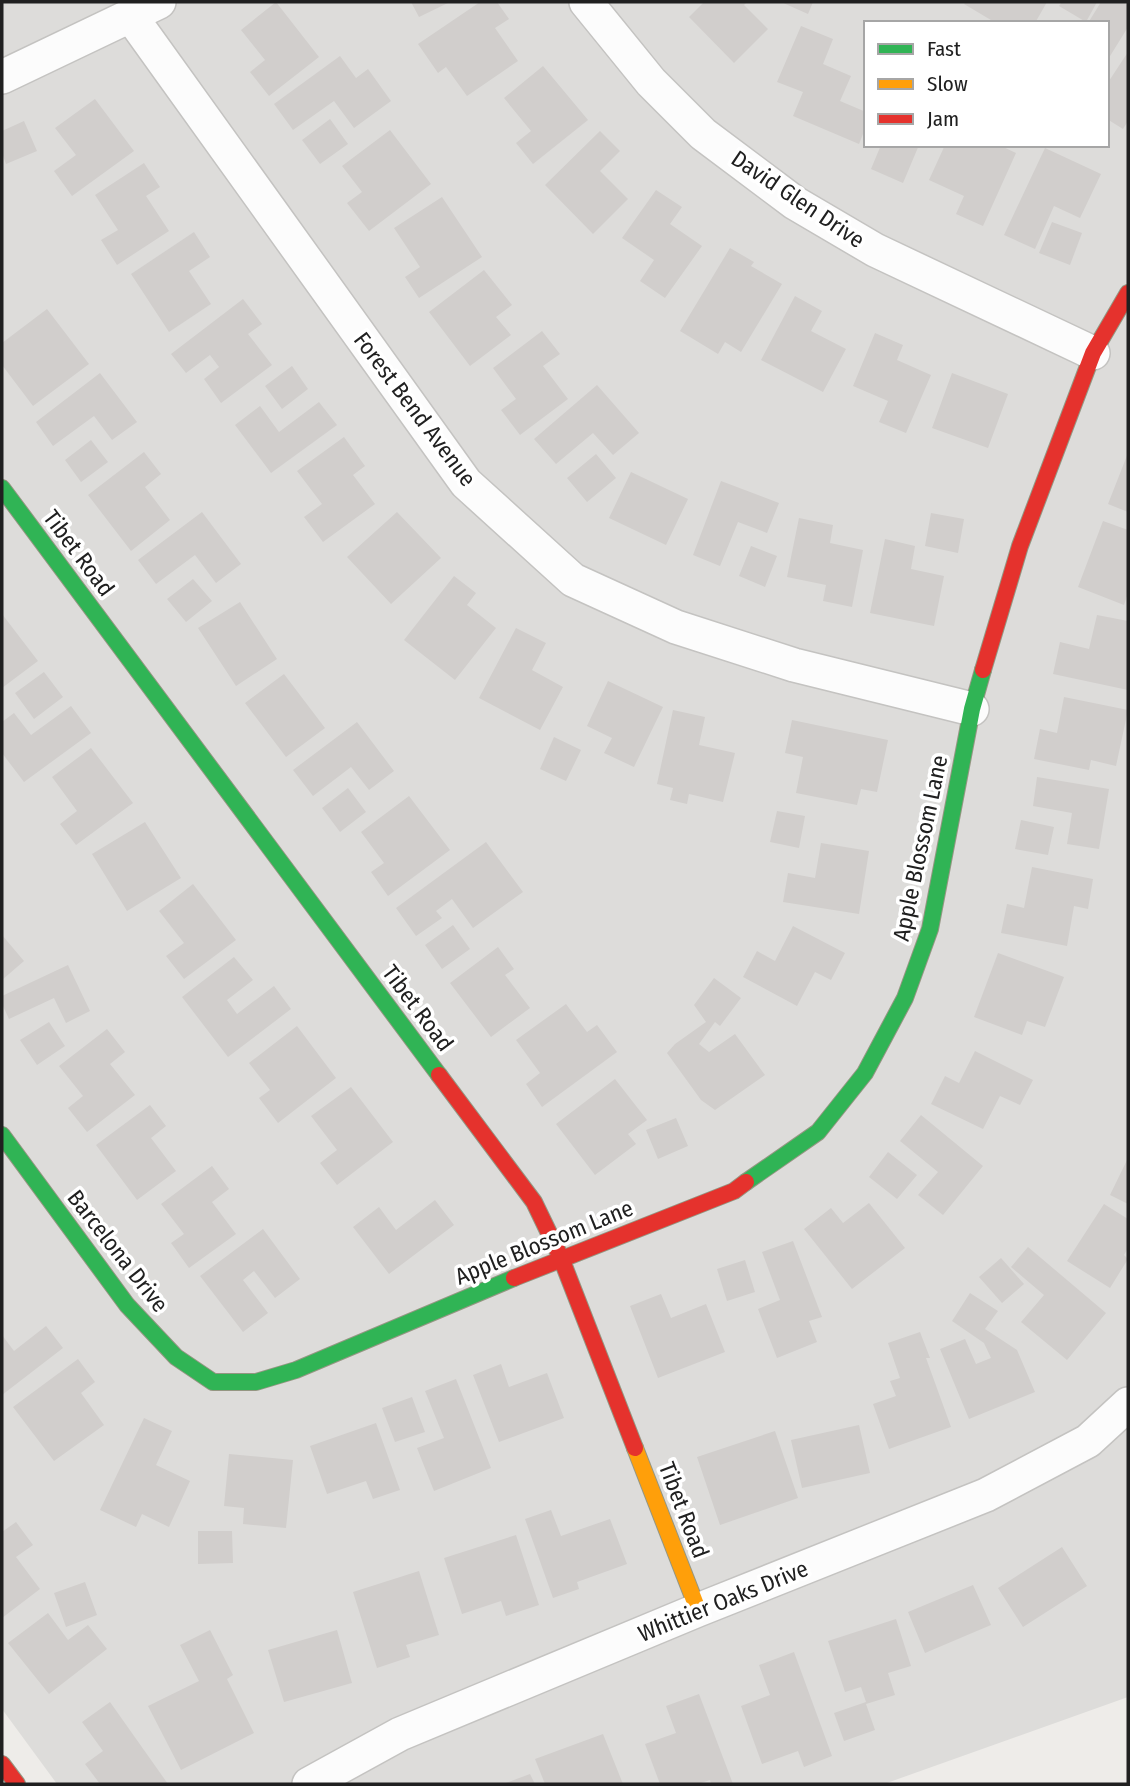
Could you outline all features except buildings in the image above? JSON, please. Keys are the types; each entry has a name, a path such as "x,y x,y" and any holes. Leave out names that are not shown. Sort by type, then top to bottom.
{"street":[{"path":"2,77 159,2"},
{"name":"David Glen Drive","path":"586,2 651,82 703,134 795,202 875,250 1093,353"},
{"name":"Forest Bend Avenue","path":"130,15 466,484 573,580 676,627 794,665 972,709"},
{"name":"Apple Blossom Lane","path":"213,1382 256,1382 296,1370 561,1258 734,1191 818,1132 865,1073 905,998 930,929 972,709 1020,546 1093,353 1128,293"},
{"name":"Tibet Road","path":"2,488 534,1202 561,1258 698,1610"},
{"name":"Barcelona Drive","path":"2,1135 127,1305 176,1357 213,1382"},
{"name":"Whittier Oaks Drive","path":"309,1784 400,1734 698,1610 986,1495 1088,1441 1128,1405"},
{"path":"2,1764 17,1784"}],"shaded area":[{"path":"2,2 1128,2 1128,1697 884,1784 57,1784 2,1709"}],"traffic: fast":[{"path":"2,488 439,1075"},
{"path":"746,1182 818,1132 865,1073 905,998 930,929 972,709 983,670"},
{"path":"2,1135 127,1305 176,1357 213,1382 256,1382 296,1370 514,1278"}],"traffic: slow":[{"path":"635,1448 698,1610"}],"traffic: jam":[{"path":"983,670 1020,546 1093,353 1128,293"},
{"path":"439,1075 534,1202 561,1258 635,1448"},
{"path":"514,1278 734,1191 746,1182"},
{"path":"2,1764 17,1784"}]}
